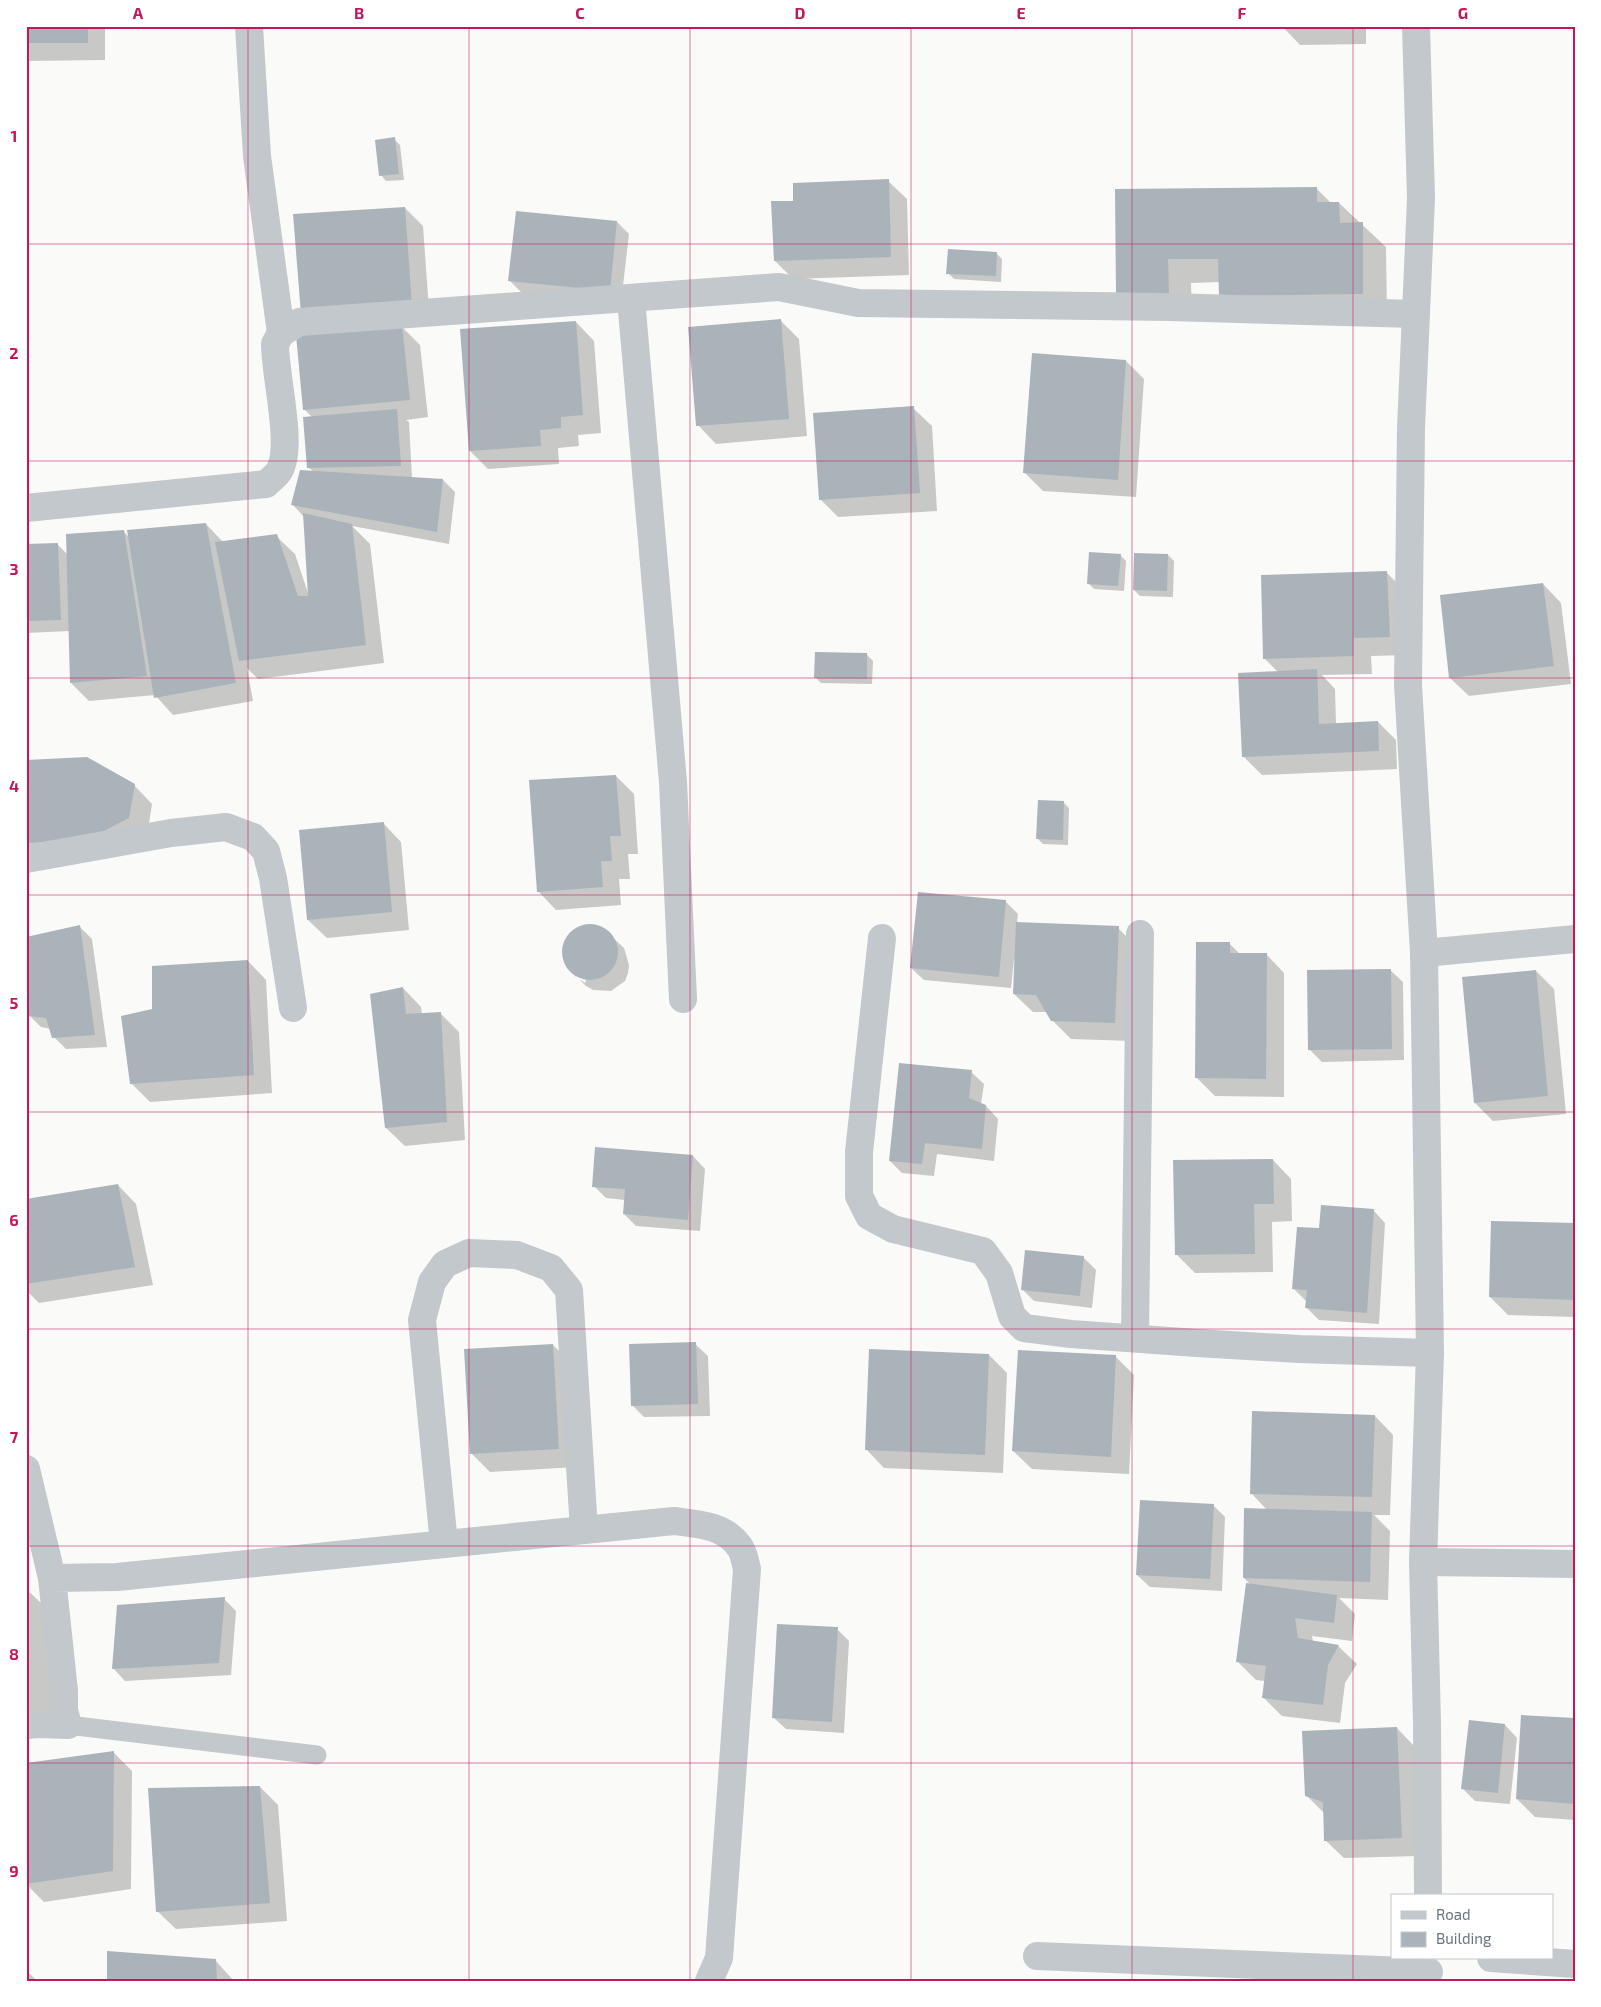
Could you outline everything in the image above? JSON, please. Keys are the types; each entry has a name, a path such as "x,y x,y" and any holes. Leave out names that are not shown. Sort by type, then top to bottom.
{"street":[{"path":"249,26 257,156 281,333"},
{"path":"1416,26 1421,198 1411,428 1408,686 1424,953 1430,1352 1423,1562 1427,1723 1428,1894"},
{"path":"26,508 266,484 278,473 282,466 284,453 284,432 275,344 281,333 299,322 779,287 858,303 1169,306 1415,314"},
{"path":"631,299 673,782 683,999"},
{"path":"26,859 171,833 226,827 253,837 266,850 273,878 293,1008"},
{"path":"1134,1338 1140,934"},
{"path":"882,938 858,1152 859,1196 869,1216 893,1229 983,1251 999,1274 1012,1316 1024,1328 1072,1334 1299,1349 1430,1352"},
{"path":"1424,953 1575,939"},
{"path":"444,1544 422,1320 432,1282 445,1264 469,1253 517,1255 551,1268 569,1290 584,1530"},
{"path":"26,1469 52,1578 64,1691 64,1710 68,1725 26,1725"},
{"path":"52,1578 118,1577 674,1521 701,1524 724,1531 741,1547 747,1569 719,1958 709,1981"},
{"path":"1423,1562 1575,1564"},
{"path":"1037,1956 1429,1970"},
{"path":"1519,1960 1575,1964"}],"lane":[{"path":"68,1725 317,1754"}],"building":[{"path":"26,26 88,26 88,43 26,43"},
{"path":"395,137 399,174 379,176 375,140"},
{"path":"889,179 891,257 774,261 771,201 793,201 793,183"},
{"path":"1317,187 1317,202 1339,202 1340,223 1363,222 1363,294 1219,296 1218,259 1168,259 1169,294 1116,294 1115,189"},
{"path":"405,207 412,306 301,314 293,214"},
{"path":"516,211 617,221 610,291 508,281"},
{"path":"948,249 997,252 996,276 946,274"},
{"path":"781,319 789,419 696,426 688,327"},
{"path":"576,321 583,415 561,417 561,428 540,430 541,446 469,451 460,329"},
{"path":"402,325 410,400 303,410 296,335"},
{"path":"1032,353 1126,360 1118,480 1023,473"},
{"path":"914,406 920,493 819,500 813,413"},
{"path":"397,409 401,466 307,468 303,417"},
{"path":"300,470 443,479 437,532 291,505"},
{"path":"303,513 352,524 366,645 239,661 215,542 277,534 298,596 308,596"},
{"path":"206,523 236,683 154,698 127,530"},
{"path":"124,530 147,676 70,683 66,534"},
{"path":"58,543 61,620 26,621 26,544"},
{"path":"1089,552 1121,554 1118,586 1087,584"},
{"path":"1134,553 1168,554 1167,591 1133,590"},
{"path":"1387,571 1390,637 1354,638 1354,656 1263,659 1261,575"},
{"path":"1543,583 1554,666 1449,678 1440,595"},
{"path":"815,652 867,653 867,679 814,678"},
{"path":"1317,669 1319,724 1378,721 1379,751 1242,757 1238,673"},
{"path":"87,757 135,784 129,818 86,840 26,843 26,760"},
{"path":"616,775 621,836 610,836 612,861 601,861 603,887 537,892 529,780"},
{"path":"1038,800 1064,801 1063,840 1036,839"},
{"path":"384,822 392,912 307,920 299,830"},
{"path":"918,892 1006,900 999,977 910,968"},
{"path":"1016,922 1119,926 1115,1023 1051,1021 1036,995 1013,994"},
{"path":"590,924 601,926 610,932 616,941 618,952 616,963 610,972 601,978 590,980 579,978 570,972 564,963 562,952 564,941 570,932 579,926"},
{"path":"80,925 95,1035 52,1038 46,1018 28,1016 26,1010 26,937"},
{"path":"1196,942 1230,942 1230,953 1267,953 1266,1079 1195,1078"},
{"path":"248,960 254,1075 130,1084 121,1016 152,1009 152,966"},
{"path":"1391,969 1392,1049 1308,1050 1307,970"},
{"path":"1536,970 1548,1096 1474,1103 1462,977"},
{"path":"403,987 406,1014 441,1012 447,1122 385,1128 370,994"},
{"path":"899,1063 972,1070 969,1098 986,1105 982,1149 925,1143 922,1164 889,1161"},
{"path":"595,1147 693,1155 688,1220 623,1214 625,1189 592,1187"},
{"path":"1273,1159 1274,1204 1254,1204 1255,1254 1175,1255 1173,1160"},
{"path":"118,1184 135,1267 26,1284 26,1199"},
{"path":"1321,1205 1374,1209 1367,1313 1305,1308 1307,1290 1292,1289 1297,1227 1319,1228"},
{"path":"1491,1221 1575,1223 1575,1300 1489,1297"},
{"path":"1025,1250 1084,1256 1080,1296 1021,1290"},
{"path":"696,1342 698,1404 631,1406 629,1344"},
{"path":"553,1344 559,1449 470,1454 464,1349"},
{"path":"869,1349 989,1354 985,1455 865,1450"},
{"path":"1018,1350 1116,1355 1111,1457 1012,1451"},
{"path":"1252,1411 1375,1415 1372,1497 1250,1494"},
{"path":"1140,1500 1214,1504 1210,1579 1136,1575"},
{"path":"1244,1508 1372,1512 1370,1582 1243,1578"},
{"path":"1246,1583 1337,1595 1334,1623 1295,1618 1298,1638 1339,1645 1328,1665 1323,1705 1262,1698 1266,1666 1236,1662"},
{"path":"26,1588 29,1588 29,1711 26,1712"},
{"path":"225,1597 219,1663 112,1669 117,1605"},
{"path":"777,1624 838,1627 832,1722 772,1718"},
{"path":"1521,1715 1575,1718 1575,1804 1516,1799"},
{"path":"1469,1720 1505,1724 1498,1793 1461,1789"},
{"path":"1397,1727 1402,1838 1324,1841 1323,1802 1305,1796 1302,1731"},
{"path":"114,1751 113,1871 26,1884 26,1763"},
{"path":"260,1786 270,1903 156,1912 148,1788"},
{"path":"107,1951 216,1959 217,1981 107,1981"}]}
